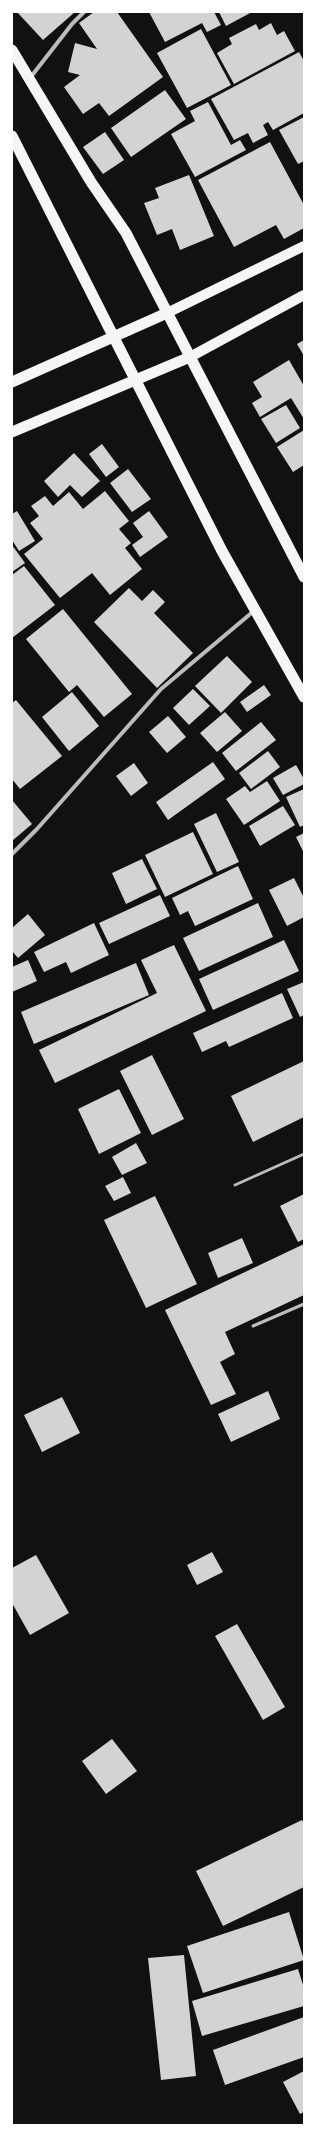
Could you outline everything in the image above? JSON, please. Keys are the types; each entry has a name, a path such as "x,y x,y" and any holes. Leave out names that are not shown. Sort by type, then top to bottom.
{"highway":[{"path":"12,50 91,182 126,233 304,577"},
{"path":"12,136 222,551 304,697"},
{"path":"12,382 167,313"},
{"path":"12,432 134,379 190,357"}],"main road":[{"path":"167,313 304,246"},
{"path":"190,357 304,295"}],"street":[{"path":"30,78 72,24 84,12"},
{"path":"12,854 161,689 255,610"}],"lane":[{"path":"235,1185 304,1154"},
{"path":"253,1326 304,1304"}],"building":[{"path":"17,12 75,12 43,40"},
{"path":"94,12 117,12 163,77 109,116 99,103 83,114 64,87 80,75 68,72 75,43 97,49 79,23"},
{"path":"149,12 214,12 221,25 207,32 202,23 165,42"},
{"path":"219,12 252,12 226,26"},
{"path":"271,23 277,35 284,31 295,51 234,84 217,53 232,44 229,38 256,24 259,30"},
{"path":"201,29 231,85 187,108 157,53"},
{"path":"299,52 304,61 304,113 273,130 268,122 263,125 268,135 253,143 248,133 234,140 211,99"},
{"path":"165,90 186,119 131,157 111,128"},
{"path":"208,102 231,145 240,140 246,150 195,177 171,134 195,121 190,111"},
{"path":"304,117 304,161 298,164 279,130"},
{"path":"105,132 124,160 103,174 83,147"},
{"path":"270,142 304,205 304,228 284,239 276,225 234,247 198,180"},
{"path":"189,175 214,236 180,250 172,229 157,235 144,203 159,198 155,188"},
{"path":"304,340 304,356 297,344"},
{"path":"289,360 304,386 304,419 291,398 260,417 252,403 262,397 253,382"},
{"path":"286,405 300,428 276,443 261,419"},
{"path":"304,430 304,465 293,472 277,447"},
{"path":"102,444 119,467 106,477 89,454"},
{"path":"74,453 100,481 82,497 70,485 58,497 44,481"},
{"path":"128,469 151,499 132,512 110,483"},
{"path":"105,491 129,521 119,529 131,543 125,548 142,569 110,595 92,573 60,598 24,554 43,539 30,523 39,516 31,506 45,496 53,506 69,492 83,509"},
{"path":"17,511 35,541 19,551 12,540 12,514"},
{"path":"149,511 168,537 140,557 132,545 143,537 133,523"},
{"path":"12,545 25,563 12,572"},
{"path":"24,566 55,605 12,638 12,575"},
{"path":"129,588 142,601 153,590 165,602 154,613 193,653 157,688 94,622"},
{"path":"63,609 132,694 104,717 77,685 69,692 26,639"},
{"path":"227,656 252,682 221,713 195,686"},
{"path":"264,685 271,695 247,712 240,702"},
{"path":"193,689 210,706 189,725 173,708"},
{"path":"72,692 99,726 69,751 42,717"},
{"path":"16,700 62,756 20,789 12,779 12,703"},
{"path":"225,712 242,731 217,752 200,733"},
{"path":"168,716 186,737 167,753 149,732"},
{"path":"261,722 276,740 236,771 222,753"},
{"path":"268,751 280,767 251,789 239,773"},
{"path":"213,762 225,779 168,820 156,802"},
{"path":"134,763 148,783 131,796 116,776"},
{"path":"296,765 304,779 304,784 283,795 273,778"},
{"path":"267,781 280,801 244,825 226,799 245,786 250,792"},
{"path":"304,789 304,825 300,827 286,797"},
{"path":"12,800 32,824 12,841"},
{"path":"283,806 295,825 260,846 249,826"},
{"path":"216,813 239,862 217,872 194,824"},
{"path":"193,832 213,874 165,897 145,855"},
{"path":"304,833 304,853 296,837"},
{"path":"142,859 157,889 126,904 112,873"},
{"path":"238,866 253,899 195,926 188,911 180,915 172,898"},
{"path":"294,878 304,898 304,917 287,926 269,890"},
{"path":"160,895 170,916 109,944 99,923"},
{"path":"258,903 273,937 199,971 183,938"},
{"path":"28,914 45,935 18,958 12,951 12,928"},
{"path":"94,923 109,955 71,973 66,962 44,972 34,952"},
{"path":"284,940 299,971 213,1010 199,979"},
{"path":"174,945 206,1011 55,1083 39,1050 157,993 141,960"},
{"path":"28,960 37,981 12,992 12,967"},
{"path":"136,963 149,995 34,1044 21,1012"},
{"path":"304,982 304,1015 300,1017 287,989"},
{"path":"282,993 293,1018 229,1047 226,1041 202,1052 193,1033"},
{"path":"152,1055 184,1119 152,1135 120,1071"},
{"path":"304,1061 304,1117 253,1142 231,1096"},
{"path":"119,1089 141,1133 99,1154 78,1109"},
{"path":"136,1143 147,1163 122,1175 112,1157"},
{"path":"123,1177 131,1193 114,1201 105,1186"},
{"path":"304,1194 304,1239 298,1242 280,1206"},
{"path":"155,1196 197,1284 146,1308 104,1220"},
{"path":"242,1238 253,1263 218,1278 208,1253"},
{"path":"304,1244 304,1295 225,1332 235,1354 220,1362 236,1394 211,1405 165,1310"},
{"path":"268,1391 280,1419 231,1442 218,1414"},
{"path":"62,1397 80,1433 42,1452 24,1415"},
{"path":"212,1552 223,1572 197,1585 187,1565"},
{"path":"36,1555 69,1613 30,1635 12,1603 12,1568"},
{"path":"237,1624 285,1707 263,1720 215,1636"},
{"path":"112,1739 137,1771 106,1794 82,1761"},
{"path":"302,1820 304,1824 304,1887 223,1926 196,1871"},
{"path":"289,1912 304,1960 203,1993 187,1946"},
{"path":"184,1955 196,2076 161,2080 148,1958"},
{"path":"298,1969 304,1988 304,2006 202,2036 192,2001"},
{"path":"304,2017 304,2057 225,2085 213,2050"},
{"path":"304,2071 304,2112 300,2114 283,2082"}]}
